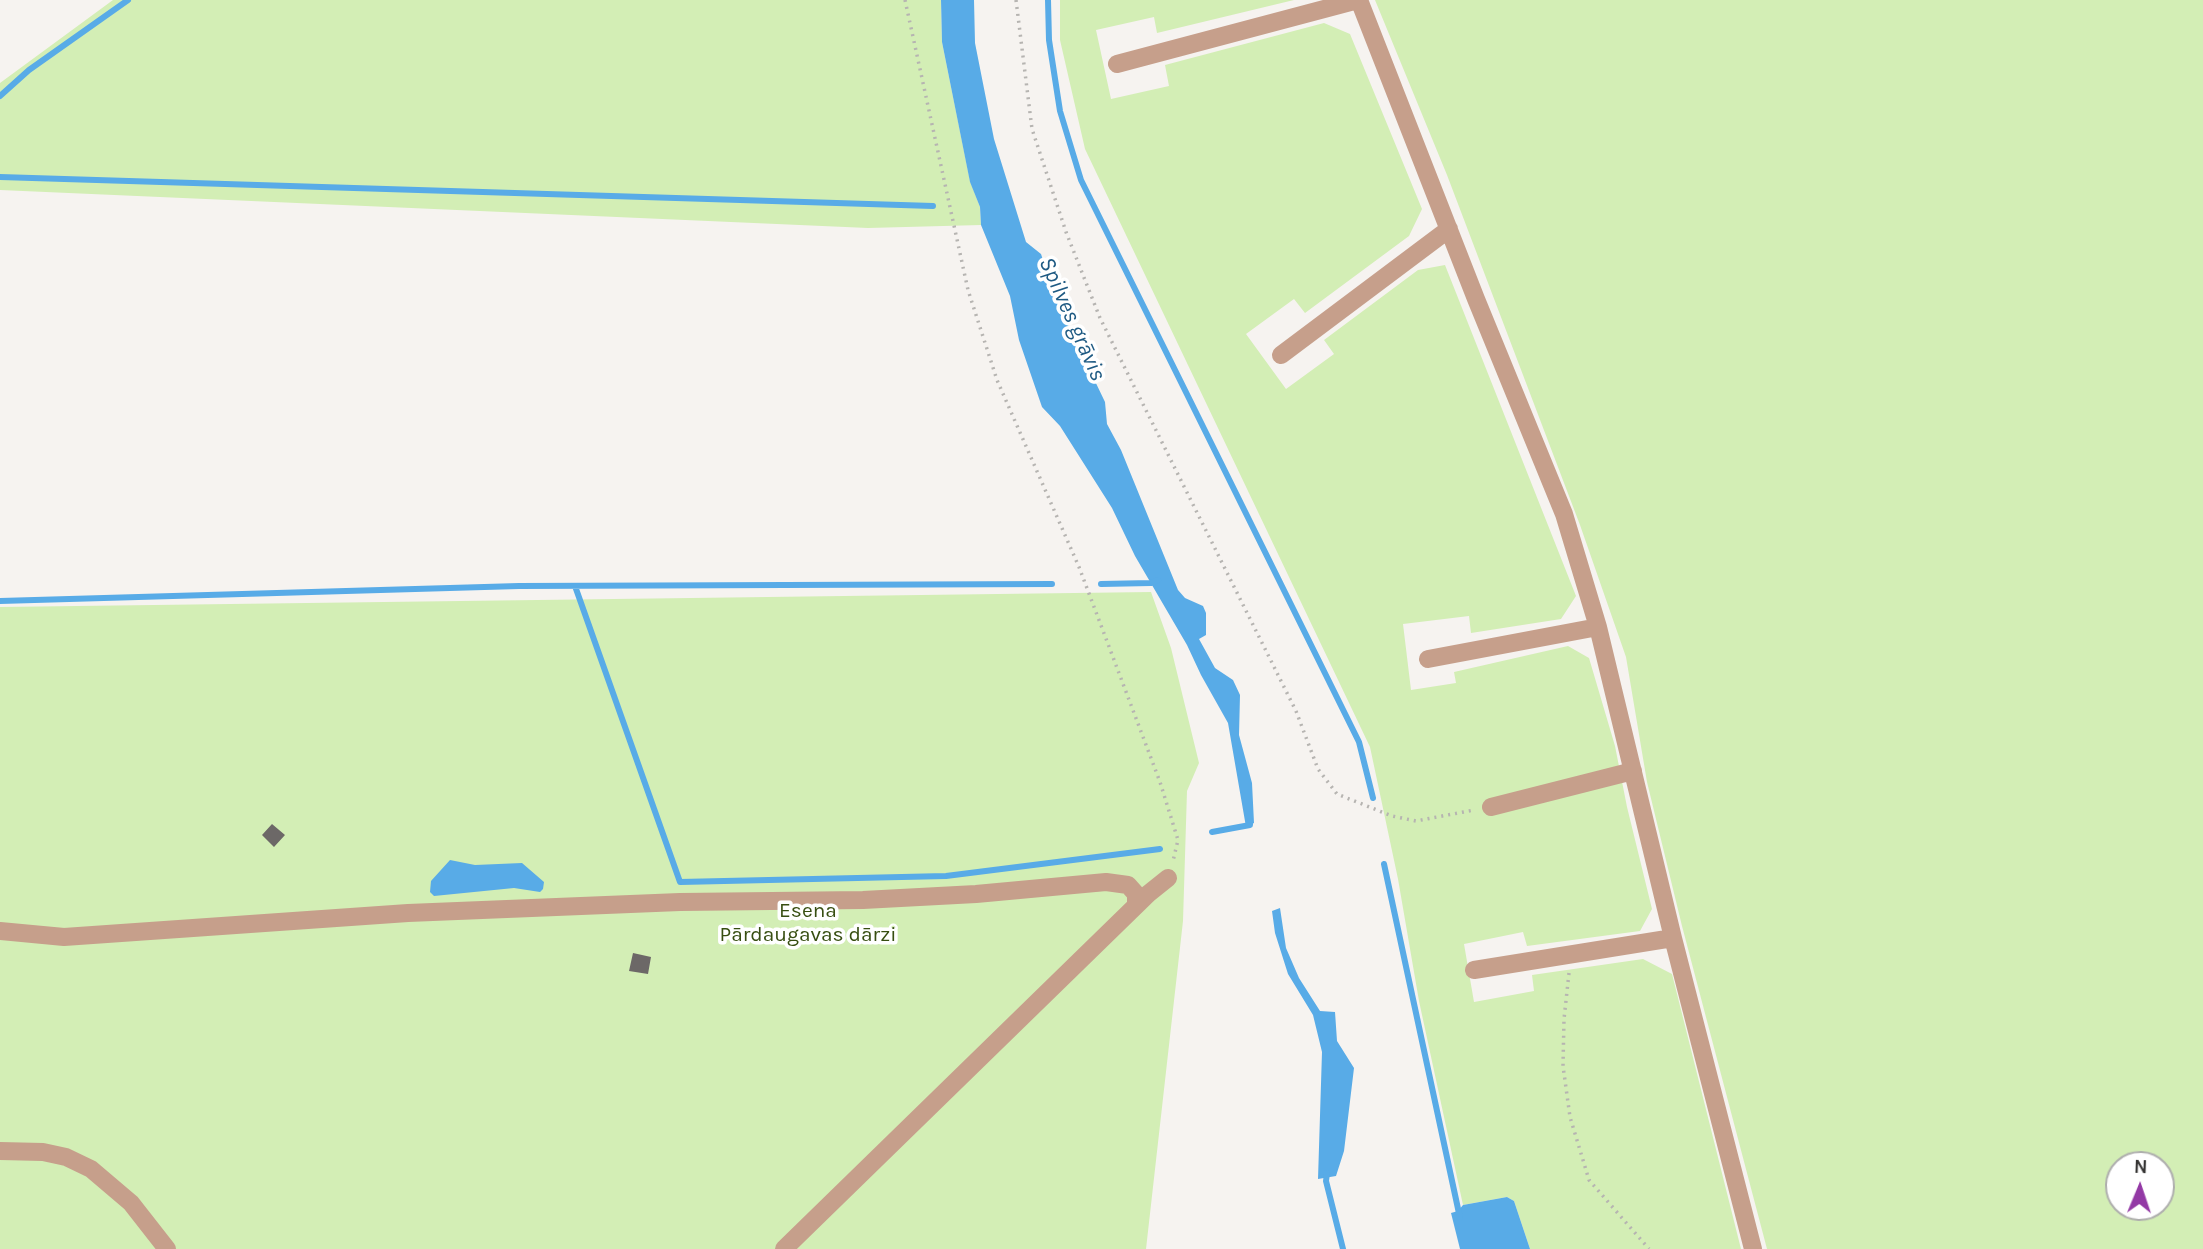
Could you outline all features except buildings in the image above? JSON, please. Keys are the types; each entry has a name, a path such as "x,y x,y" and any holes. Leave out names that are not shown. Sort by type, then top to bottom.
{"street":[{"path":"1117,64 1359,0 1564,514 1598,627 1673,937 1753,1249"},
{"path":"1281,355 1449,229"},
{"path":"1427,659 1598,627"},
{"path":"1491,807 1633,771"},
{"path":"784,1249 1136,905 1168,878"},
{"path":"0,931 64,937 421,912 667,902 863,900 1106,882 1128,885 1136,894 1136,905"},
{"path":"1474,970 1673,937"},
{"path":"0,1151 44,1152 66,1157 91,1169 131,1203 167,1249"}],"path":[{"path":"905,0 968,290 997,380 1079,567 1160,782 1178,840 1168,878"},
{"path":"1016,0 1032,129 1066,232 1100,318 1296,711 1318,769 1336,794 1392,816 1416,821 1491,807"},
{"path":"1572,954 1564,1018 1563,1066 1570,1117 1589,1180 1649,1249"}],"green space":[{"path":"113,0 941,0 942,42 970,181 980,207 981,225 868,228 0,190 0,83"},
{"path":"1060,0 1294,0 1157,33 1154,17 1096,30 1111,99 1169,86 1165,65 1324,23 1350,34 1422,209 1409,236 1305,313 1294,299 1246,334 1286,389 1334,354 1324,340 1418,270 1445,265 1576,596 1561,619 1471,633 1469,616 1403,624 1411,690 1456,683 1454,672 1568,646 1589,658 1615,746 1652,909 1640,931 1527,946 1523,932 1464,944 1474,1002 1534,991 1532,975 1643,959 1672,974 1741,1249 1530,1249 1514,1201 1507,1197 1463,1205 1419,1001 1398,879 1370,747 1085,149 1060,40"},
{"path":"1375,0 2203,0 2203,1249 1767,1249 1647,782 1626,657 1580,525 1447,175"},
{"name":"Esena Pārdaugavas dārzi","path":"1151,592 1171,648 1199,763 1187,791 1183,921 1146,1249 0,1249 0,607"}],"water":[{"path":"941,0 974,0 975,43 994,139 1026,242 1041,254 1057,302 1105,402 1107,424 1121,450 1178,590 1185,598 1203,606 1206,613 1206,635 1199,639 1215,668 1233,680 1240,695 1239,735 1252,783 1254,823 1246,827 1228,723 1187,645 1135,556 1112,508 1060,426 1042,407 1019,340 1010,296 981,225 980,207 970,182 942,42"},
{"path":"450,860 475,865 522,863 544,882 543,889 540,892 514,888 434,896 430,892 431,881"},
{"path":"1280,908 1286,948 1299,978 1320,1011 1335,1012 1337,1041 1354,1068 1344,1151 1336,1176 1318,1179 1322,1052 1313,1015 1288,974 1275,933 1272,911"},
{"path":"1507,1197 1514,1201 1530,1249 1460,1249 1451,1213 1458,1211 1463,1205"}],"waterway":[{"path":"0,96 29,70 128,0"},
{"path":"1048,0 1049,40 1060,111 1081,180 1359,742 1373,798"},
{"path":"0,177 933,206"},
{"path":"1101,584 1151,583 1158,580"},
{"path":"0,601 519,586 1052,584"},
{"path":"575,586 680,882 946,876 1160,849"},
{"path":"1212,832 1250,825 1250,821"},
{"path":"1384,864 1460,1218"},
{"path":"1327,1173 1326,1181 1343,1249"}],"water label":[{"name":"Spilves grāvis","path":"1072,319"}]}
